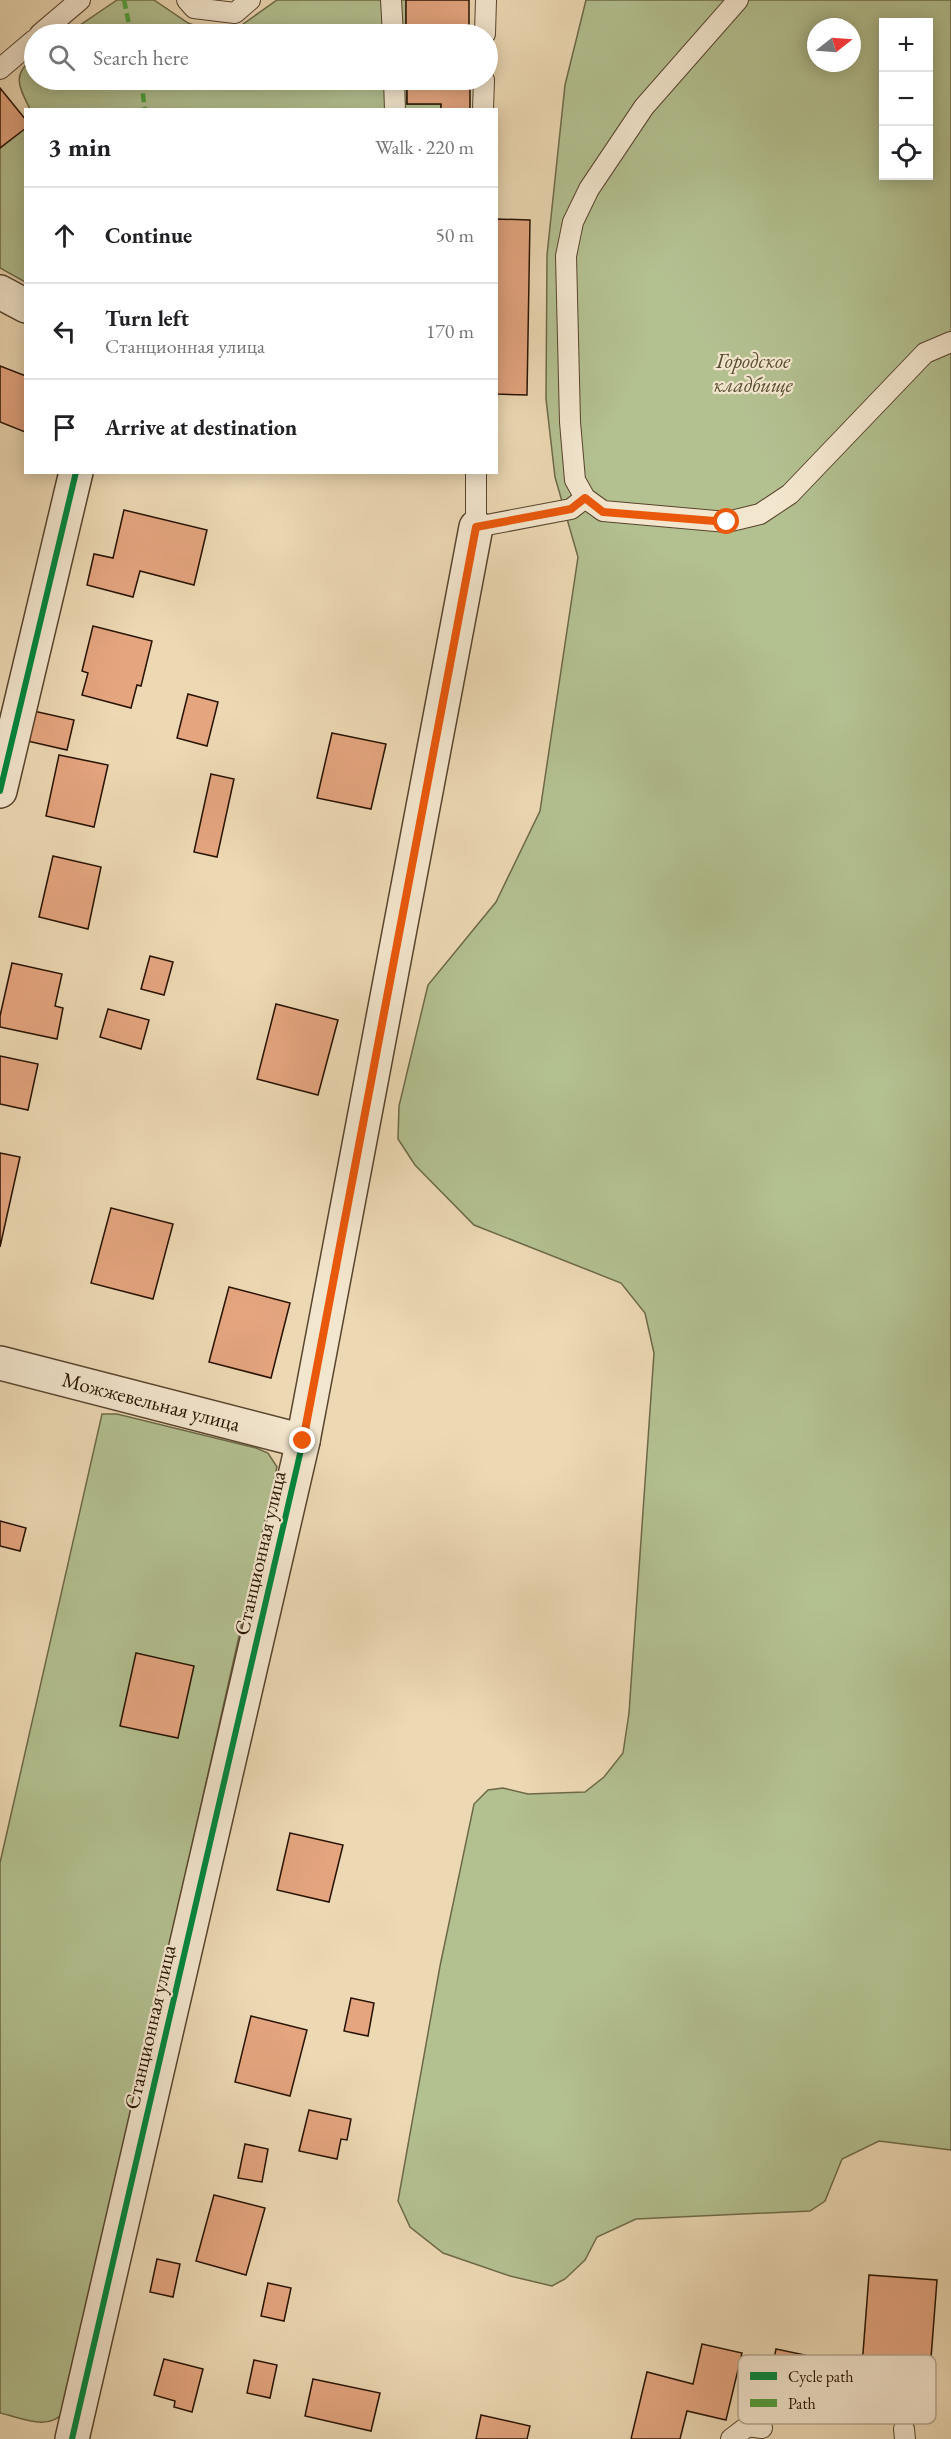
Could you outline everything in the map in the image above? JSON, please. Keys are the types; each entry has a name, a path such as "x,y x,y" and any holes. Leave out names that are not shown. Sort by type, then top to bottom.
{"street":[{"path":"0,292 24,305"},
{"path":"0,791 76,474"},
{"name":"Станционная улица","path":"72,2439 303,1441 476,527"},
{"name":"Можжевельная улица","path":"0,1363 303,1441"}],"lane":[{"path":"52,24 80,0"},
{"path":"187,0 194,9 235,13 250,0"},
{"path":"391,0 392,24"},
{"path":"485,24 486,0"},
{"path":"738,0 644,107 589,189 573,222 566,256 570,422 575,480 585,498 603,512 727,522 760,514 790,494 925,353 951,342"},
{"path":"0,69 24,49"},
{"path":"394,90 395,108"},
{"path":"483,108 484,90"},
{"path":"476,474 476,527 571,509 585,498"},
{"path":"731,2439 748,2426 762,2428"}],"green space":[{"path":"117,0 154,0 191,24 82,24"},
{"path":"277,0 406,0 406,24 243,24"},
{"name":"Городское кладбище","path":"586,0 951,0 951,2150 879,2141 842,2159 825,2201 810,2211 636,2219 597,2237 585,2260 565,2279 552,2286 510,2276 443,2253 410,2227 398,2201 440,1966 474,1804 488,1790 503,1788 528,1794 585,1792 604,1777 623,1753 629,1713 654,1353 645,1313 621,1283 474,1225 415,1165 398,1139 399,1106 428,985 496,902 540,811 578,557 555,477 546,399 547,255 565,85"},
{"path":"24,68 24,90 407,90 407,104 441,104 441,108 30,108 20,87"},
{"path":"24,129 24,281 0,268 0,148"},
{"path":"102,1414 117,1414 256,1448 268,1453 277,1467 65,2411 51,2421 35,2422 0,2413 0,1863"}],"building":[{"path":"406,0 469,0 469,24 406,24"},
{"path":"0,88 24,118 24,130 0,148"},
{"path":"407,90 470,90 470,108 441,108 441,104 407,104"},
{"path":"498,219 530,220 527,395 498,394"},
{"path":"0,366 24,375 24,432 0,422"},
{"path":"124,510 207,530 194,585 140,571 133,597 87,585 94,554 113,558"},
{"path":"93,626 152,641 141,686 137,685 131,708 82,695 88,673 82,671"},
{"path":"188,694 218,702 207,746 177,738"},
{"path":"29,710 74,720 67,750 23,740"},
{"path":"332,733 386,744 371,809 317,798"},
{"path":"59,755 108,765 94,827 46,816"},
{"path":"211,774 234,779 217,857 194,852"},
{"path":"53,856 101,867 88,929 39,917"},
{"path":"150,956 173,962 164,995 141,989"},
{"path":"12,963 62,974 55,1006 63,1008 57,1039 0,1027 0,1016"},
{"path":"276,1004 338,1020 318,1095 257,1079"},
{"path":"108,1009 149,1020 141,1049 100,1037"},
{"path":"0,1056 38,1064 28,1110 0,1104"},
{"path":"0,1153 20,1157 0,1247"},
{"path":"111,1208 173,1224 153,1299 91,1283"},
{"path":"229,1287 290,1303 271,1378 209,1362"},
{"path":"0,1521 26,1528 20,1551 0,1546"},
{"path":"136,1653 194,1666 178,1738 120,1726"},
{"path":"290,1833 343,1845 329,1902 277,1890"},
{"path":"351,1998 374,2003 368,2036 344,2031"},
{"path":"251,2016 307,2030 290,2096 235,2082"},
{"path":"309,2110 351,2119 347,2140 341,2139 337,2159 299,2151"},
{"path":"245,2144 268,2149 262,2182 238,2178"},
{"path":"214,2195 265,2208 246,2275 196,2261"},
{"path":"157,2259 180,2264 173,2297 150,2292"},
{"path":"869,2275 937,2280 931,2355 863,2355"},
{"path":"268,2283 291,2288 284,2321 261,2316"},
{"path":"702,2344 742,2353 738,2355 738,2370 726,2420 687,2411 680,2439 631,2439 647,2372 693,2384"},
{"path":"776,2349 805,2355 775,2355"},
{"path":"164,2359 203,2369 192,2412 174,2407 175,2401 154,2395"},
{"path":"254,2360 277,2365 270,2398 247,2393"},
{"path":"313,2379 380,2393 371,2431 305,2416"},
{"path":"481,2415 530,2426 527,2439 476,2439"}],"marked path":[{"path":"124,0 129,24"},
{"path":"142,90 145,108"}],"cycle path":[{"path":"0,791 76,474"},
{"path":"72,2439 303,1441 476,527"}],"route":[{"path":"303,1441 476,527 571,509 585,498 603,512 727,522"}]}
